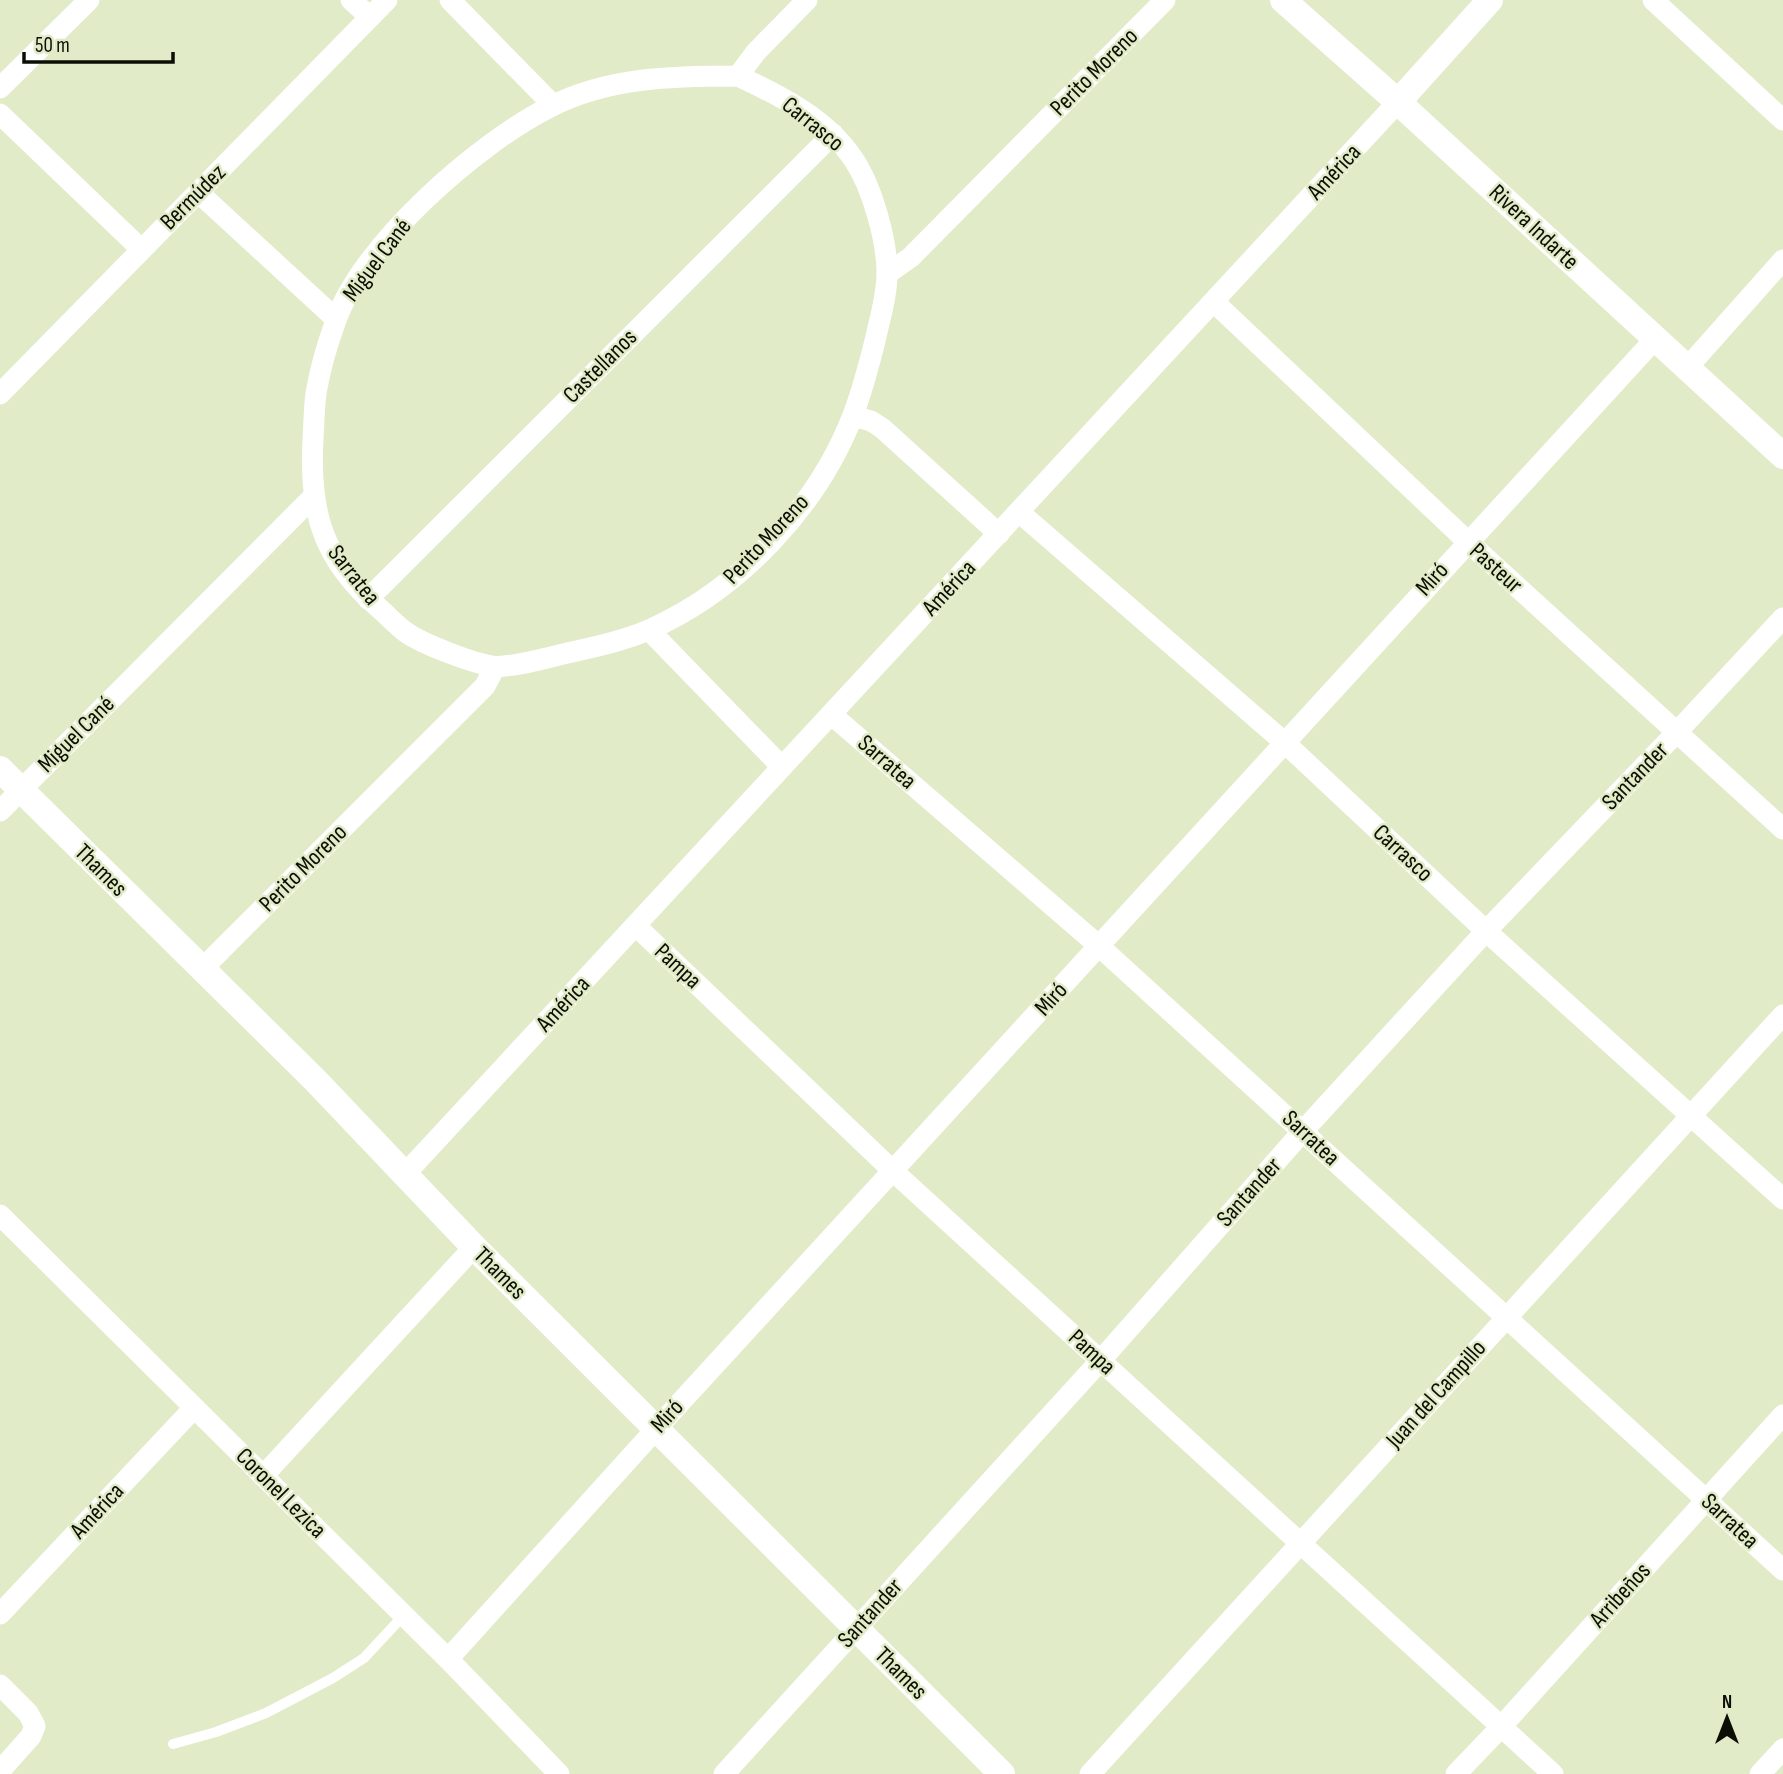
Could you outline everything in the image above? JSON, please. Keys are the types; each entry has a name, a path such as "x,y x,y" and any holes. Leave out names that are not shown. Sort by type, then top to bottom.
{"street":[{"path":"0,88 89,0"},
{"path":"351,0 370,18"},
{"name":"Bermúdez","path":"0,394 387,0"},
{"path":"450,0 553,105"},
{"path":"738,76 756,52 807,0"},
{"name":"Perito Moreno","path":"202,969 485,686 495,667 603,645 649,630 689,609 720,588 755,557 787,524 819,480 853,416 880,318 887,274 911,257 1165,0"},
{"name":"Rivera Indarte","path":"1283,0 1398,102 1783,456"},
{"name":"América","path":"405,1174 1214,302 1490,0"},
{"path":"1653,0 1783,120"},
{"name":"Miguel Cané","path":"0,811 313,497 316,393 335,319 372,259 419,205 477,154 513,128 553,105 595,90 629,82 673,77 738,76"},
{"name":"Carrasco","path":"738,76 793,104 833,134 852,156 864,176 878,224 887,274"},
{"path":"0,114 141,249"},
{"name":"Castellanos","path":"368,599 833,134"},
{"path":"199,192 335,319"},
{"path":"1687,368 1783,260"},
{"name":"Pasteur","path":"1214,302 1467,541 1783,829"},
{"name":"Miró","path":"448,1659 1654,339"},
{"path":"853,416 871,421 882,428 999,534"},
{"name":"Sarratea","path":"313,497 322,531 339,564 368,599 409,635 495,667"},
{"name":"Carrasco","path":"1019,512 1284,742 1486,931 1783,1199"},
{"name":"Santander","path":"724,1774 1486,931 1677,733 1783,618"},
{"path":"649,630 782,767"},
{"name":"Sarratea","path":"832,715 1099,946 1783,1570"},
{"name":"Thames","path":"0,769 315,1080 474,1247 1002,1774"},
{"name":"Pampa","path":"636,926 894,1171 1553,1774"},
{"name":"Juan del Campillo","path":"1090,1774 1783,1016"},
{"name":"Coronel Lezica","path":"0,1215 404,1615 559,1774"},
{"path":"263,1476 474,1247"},
{"name":"América","path":"0,1614 194,1408"},
{"name":"Arribeños","path":"1456,1774 1783,1415"},
{"path":"0,1685 28,1713 35,1726 31,1736 0,1771"},
{"path":"1760,1774 1783,1749"}],"lane":[{"path":"173,1744 216,1732 266,1713 332,1678 364,1658 404,1615"}]}
